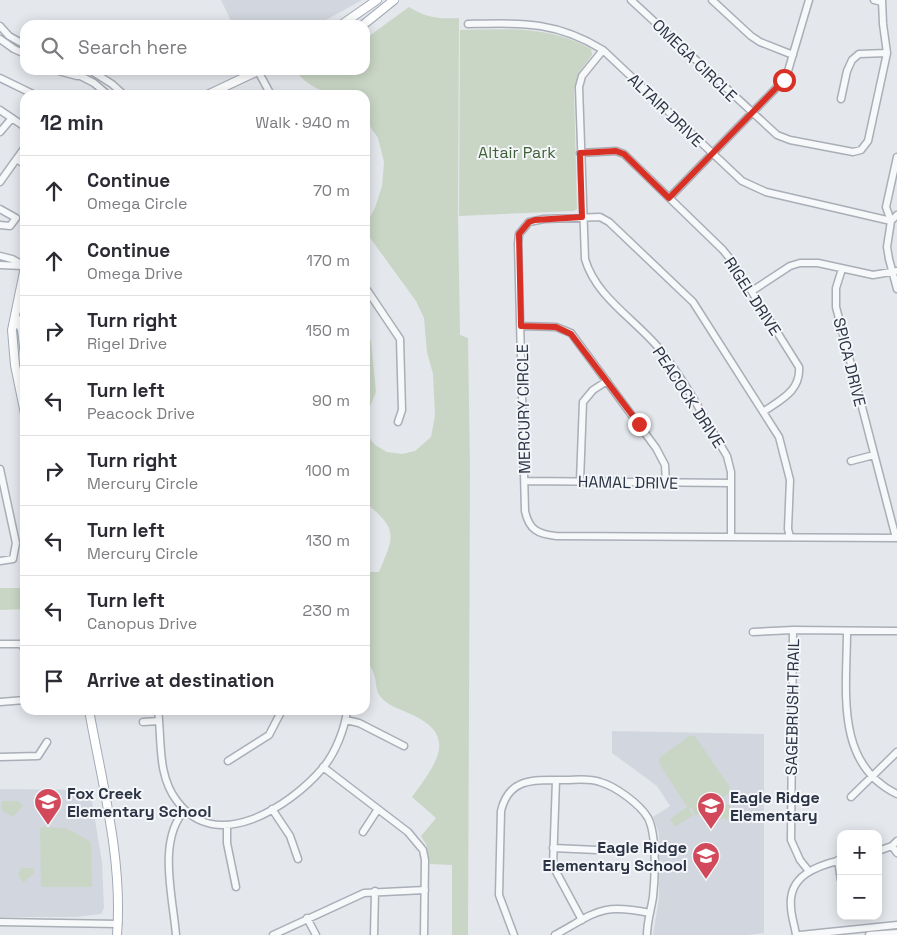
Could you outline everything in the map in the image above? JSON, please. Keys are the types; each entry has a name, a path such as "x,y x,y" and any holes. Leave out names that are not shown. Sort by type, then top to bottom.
{"main road":[{"path":"348,20 377,0"},
{"path":"369,20 394,0"},
{"path":"218,90 250,75"},
{"path":"20,285 16,318 12,330 13,351 20,388"},
{"path":"16,318 20,325"},
{"path":"90,715 113,847 117,935"}],"street":[{"name":"OMEGA CIRCLE","path":"631,0 752,114 784,80 794,55 809,0"},
{"path":"712,0 751,36 760,42 794,55"},
{"path":"669,198 752,114 777,135 790,140 845,152 861,150 868,141 887,53 879,1"},
{"name":"ALTAIR DRIVE","path":"468,24 520,23 555,27 588,41 603,50 734,175 753,187 891,221"},
{"path":"0,26 9,36 20,42"},
{"path":"0,39 20,52"},
{"name":"PEACOCK DRIVE","path":"603,50 582,76 579,87 582,217 585,259 589,274 603,292 648,335 664,354 727,456 730,463 731,483 731,537"},
{"path":"840,99 852,60 859,54 887,53"},
{"path":"74,75 81,77"},
{"path":"78,75 100,90"},
{"path":"99,75 118,90"},
{"path":"263,75 269,90"},
{"path":"0,78 25,90"},
{"path":"0,110 20,124"},
{"path":"0,132 12,118"},
{"name":"RIGEL DRIVE","path":"580,153 616,151 624,154 723,250 752,291 799,368 800,378 794,390 763,412"},
{"path":"0,182 20,155"},
{"path":"897,157 886,207 891,221 888,247 895,271 897,289"},
{"path":"0,209 16,218 10,226 0,225"},
{"path":"891,221 897,215"},
{"name":"MERCURY CIRCLE","path":"582,217 600,217 609,222 693,302 779,437 790,480 788,529 790,537 540,534 531,528 527,520 525,481 521,326 519,234 529,222 582,217"},
{"path":"0,256 12,259 20,264"},
{"path":"752,291 790,266 800,263 818,263 873,275 895,271"},
{"path":"0,265 20,267"},
{"name":"SPICA DRIVE","path":"842,269 836,288 836,307 896,538"},
{"path":"370,294 400,339 402,410 398,422"},
{"path":"521,326 556,327 571,334 662,457 666,473 666,483"},
{"path":"580,481 583,402 593,390 607,381"},
{"path":"851,461 874,455"},
{"path":"0,469 16,543 13,559 0,561"},
{"name":"HAMAL DRIVE","path":"525,481 731,483"},
{"path":"790,537 896,538"},
{"path":"754,632 793,630 897,631"},
{"name":"SAGEBRUSH TRAIL","path":"793,630 791,840 800,860 808,870"},
{"path":"847,630 848,729 856,755 871,777 897,794"},
{"path":"0,644 20,644"},
{"path":"0,702 20,700"},
{"path":"158,715 162,766 166,781 178,803 185,810 204,821 227,826 255,819 302,788 323,767 346,720 346,715"},
{"path":"228,761 269,735 279,715"},
{"path":"346,720 359,723 404,746"},
{"path":"143,722 159,721"},
{"path":"0,758 38,756 47,742"},
{"path":"851,797 897,752"},
{"path":"323,767 408,832 423,850 425,890 424,935"},
{"path":"556,780 553,848 556,873 582,920"},
{"path":"514,935 499,895 500,822 503,802 515,787 526,782 556,780 592,780 602,782 640,808 648,818 654,840 653,896 647,935"},
{"path":"272,809 290,836 298,858"},
{"path":"363,832 378,809"},
{"path":"176,935 169,840 178,818 185,810"},
{"path":"227,826 227,843 236,887"},
{"path":"882,849 894,843 897,853"},
{"path":"553,848 597,850"},
{"path":"837,861 808,870 795,887 791,908 798,935 897,925"},
{"path":"273,935 352,897 375,892 425,890"},
{"path":"374,935 375,892"},
{"path":"554,935 597,911 614,907 650,913"},
{"path":"307,918 316,935"},
{"path":"0,922 118,924"},
{"path":"869,935 897,933"}],"shaded area":[{"path":"221,0 362,0 326,20 231,20"},
{"name":"Eagle Ridge Elementary","path":"612,731 764,734 764,933 748,935 653,935 659,898 659,834 653,817 670,806 657,786 612,753"},
{"name":"Fox Creek Elementary School","path":"0,789 90,790 102,862 104,908 101,914 76,917 0,917"}],"green space":[{"path":"409,7 433,17 459,18 458,217 460,335 468,338 470,471 468,935 452,935 452,865 430,864 427,846 421,836 436,818 412,797 436,760 439,749 438,739 433,730 423,720 390,705 380,697 370,666 370,572 379,572 388,549 390,533 383,519 370,506 370,439 375,445 387,452 402,454 415,451 431,437 435,416 433,374 427,352 424,318 416,301 370,238 370,217 382,186 384,162 378,138 370,126 370,90 320,90 299,75 370,75 370,35"},
{"name":"Altair Park","path":"510,29 543,32 575,41 591,49 592,55 578,74 574,91 577,209 574,211 459,216 460,30"},
{"path":"370,340 371,341 376,392 370,407"},
{"path":"0,588 20,588 20,609 0,610"},
{"path":"689,736 695,736 729,786 729,793 695,816 692,808 688,807 693,815 675,827 670,819 687,807 659,763 659,758"},
{"path":"2,801 18,801 23,806 13,817 1,810"},
{"path":"727,804 730,805 728,820 713,817 713,815"},
{"path":"40,827 66,828 91,842 92,887 41,887"},
{"path":"22,868 34,868 34,873 23,883 18,874"}],"place":[{"name":"Fox Creek Elementary School","path":"48,826"},
{"name":"Eagle Ridge Elementary","path":"711,830"},
{"name":"Eagle Ridge Elementary School","path":"706,880"}],"route":[{"path":"639,424 582,346 571,334 564,329 556,327 521,326 519,234 523,227 535,220 582,217 580,153 616,151 624,154 669,198 784,80"}]}
